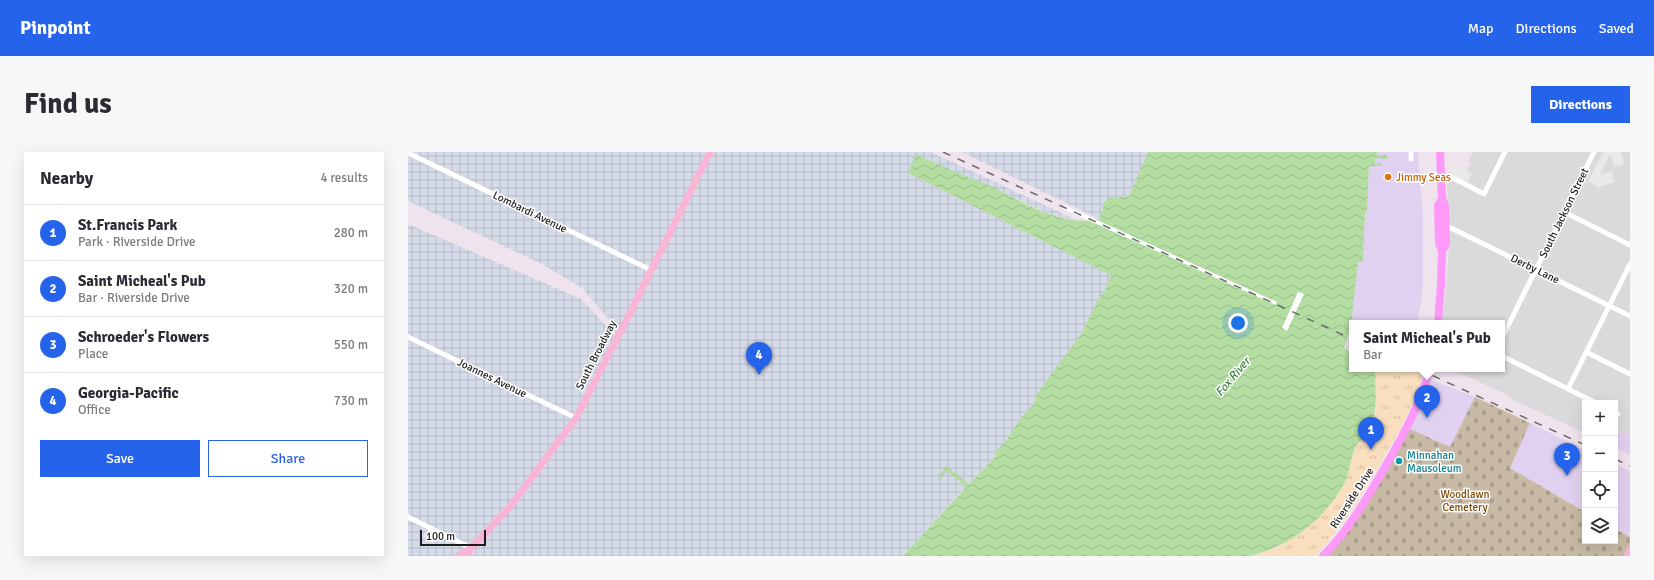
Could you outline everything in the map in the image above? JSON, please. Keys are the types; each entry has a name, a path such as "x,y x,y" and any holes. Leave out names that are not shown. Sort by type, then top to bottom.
{"main road":[{"path":"1438,320 1442,251 1446,244 1442,227 1445,206 1442,198 1440,152"},
{"name":"Riverside Drive","path":"1323,556 1345,531 1405,432 1416,409 1429,372"}],"street":[{"name":"South Broadway","path":"466,556 471,548 509,508 576,418 710,152"},
{"path":"1411,152 1411,159"},
{"path":"1441,178 1453,178 1484,194 1505,152"},
{"name":"South Jackson Street","path":"1505,332 1594,152"},
{"name":"Lombardi Avenue","path":"408,153 651,270"},
{"path":"1564,212 1630,245"},
{"name":"Derby Lane","path":"1442,227 1451,228 1630,316"},
{"path":"1568,389 1630,264"},
{"name":"Joannes Avenue","path":"408,337 576,418"},
{"path":"1586,352 1630,374"},
{"path":"1505,358 1590,400"},
{"path":"408,517 471,548"},
{"name":"South Broadway","path":"458,556 471,548"},
{"path":"1627,556 1630,550"}],"shaded area":[{"path":"408,152 931,152 1076,220 1051,215 987,185 912,157 914,158 908,173 1110,275 1111,277 1102,295 1100,295 1081,334 1036,395 1033,405 1020,419 1005,442 994,453 996,456 955,498 903,556 408,556 408,224 581,299 616,337 613,324 582,288 542,264 408,201"},
{"path":"962,152 1148,152 1129,196 1109,198 1104,202 1099,219"},
{"path":"1378,152 1418,152 1423,217 1423,282 1421,305 1418,320 1352,320 1358,261 1363,261 1369,166 1374,163"},
{"path":"1473,152 1630,152 1630,428 1627,435 1618,431 1618,400 1582,400 1582,432 1509,398 1509,396 1458,372 1505,372 1505,320 1442,320 1449,245 1447,183 1454,180 1466,186 1472,173 1467,170 1471,163 1468,162"},
{"path":"1603,152 1621,152 1624,163 1622,164 1623,165 1614,167 1610,154 1600,175 1613,171 1613,179 1615,182 1597,188 1593,183 1588,182"},
{"path":"1455,163 1467,169 1466,172 1471,175 1467,182 1453,175 1454,172 1451,174 1450,172"},
{"path":"1427,378 1475,397 1450,447 1407,428"},
{"path":"1530,423 1582,449 1582,510 1510,468"},
{"path":"1630,428 1630,455 1618,449 1618,431 1626,435"},
{"path":"1618,465 1630,471 1630,537 1618,531"}],"green space":[{"path":"1375,372 1423,373 1410,409 1380,464 1350,512 1315,556 1248,556 1259,554 1280,546 1315,521 1344,484 1356,446 1368,432 1376,411"},
{"name":"Woodlawn Cemetery","path":"1475,397 1530,423 1510,468 1582,510 1582,544 1618,544 1618,531 1630,537 1629,556 1328,556 1355,522 1410,429 1450,447"}],"water":[{"name":"Fox River","path":"1148,152 1377,152 1377,155 1387,155 1387,159 1375,158 1375,163 1382,163 1382,166 1369,166 1363,262 1358,262 1352,320 1349,320 1349,332 1344,348 1349,351 1349,372 1375,372 1376,393 1374,417 1368,432 1357,444 1348,475 1336,497 1315,520 1291,539 1263,552 1248,556 903,556 966,487 947,471 939,480 937,479 946,466 969,484 996,456 994,453 1005,442 1020,419 1033,405 1036,395 1081,334 1100,295 1102,295 1111,277 1110,275 908,173 914,158 912,157 917,155 988,185 1041,211 1070,220 1084,221 1099,219 1104,202 1109,198 1129,196"}],"pier":[{"path":"1064,205 1277,302 1276,305 1063,209"},
{"path":"1298,292 1304,294 1287,331 1282,328"}],"railway":[{"path":"943,152 1349,338"},
{"path":"1425,372 1582,444"},
{"path":"1618,460 1630,466"}],"place":[{"name":"Jimmy Seas","path":"1388,177"},
{"name":"Georgia-Pacific","path":"759,375"},
{"name":"Saint Micheal's Pub","path":"1427,418"},
{"name":"St.Francis Park","path":"1371,450"},
{"name":"Minnahan Mausoleum","path":"1399,461"},
{"name":"Schroeder's Flowers","path":"1567,476"}]}
